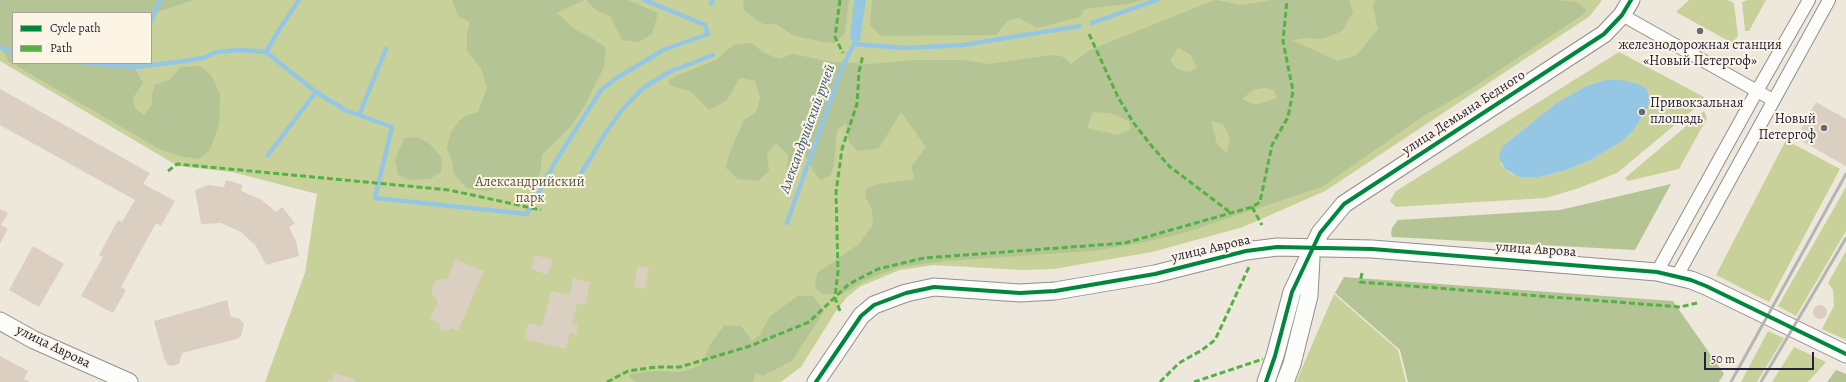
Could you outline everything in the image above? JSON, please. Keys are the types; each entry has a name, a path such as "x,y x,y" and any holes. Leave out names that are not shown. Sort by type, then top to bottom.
{"street":[{"name":"улица Демьяна Бедного","path":"1266,382 1292,292 1312,246 1329,220 1344,204 1604,34 1622,15 1630,0"},
{"path":"1657,272 1757,90 1809,0"},
{"path":"1677,276 1829,0"},
{"path":"1622,15 1773,100"},
{"path":"1285,382 1292,364 1309,296 1312,246"},
{"name":"улица Аврова","path":"816,382 861,316 874,306 906,293 934,287 1020,293 1055,291 1155,274 1246,251 1277,247 1312,246 1395,251 1657,272 1677,276 1706,286 1846,354"},
{"name":"улица Аврова","path":"0,321 34,340 129,382"}],"green space":[{"name":"Александрийский парк","path":"0,0 1602,0 1590,16 1325,191 1243,227 1152,252 1054,269 1021,270 933,265 900,270 861,286 847,297 836,311 801,367 781,382 265,382 305,273 317,194 232,172 178,166 0,61"},
{"path":"0,0 194,0 152,14 152,12 12,12 12,63 8,61 0,45"},
{"path":"452,0 584,0 557,13 576,30 606,48 604,67 585,105 571,126 542,155 540,173 527,188 501,188 485,191 467,188 454,174 452,161 447,148 450,134 459,121 467,115 478,112 487,88 481,68 467,51 467,33 470,22 458,16"},
{"path":"586,0 628,0 658,13 652,34 639,42 622,40 610,16 597,11"},
{"path":"744,0 849,0 845,33 835,43 822,42 792,35 776,24 763,24 751,16 743,9"},
{"path":"872,0 1143,0 1128,4 1084,9 1080,17 1037,28 1019,18 1008,20 996,35 881,36 870,25"},
{"path":"1215,0 1242,5 1272,0 1349,0 1353,12 1342,31 1323,39 1305,38 1292,40 1338,61 1357,55 1378,29 1373,7 1375,0 1554,0 1576,2 1586,9 1584,14 1463,94 1425,115 1322,187 1184,233 1136,244 1092,251 945,261 899,267 866,280 842,294 822,294 815,287 817,273 859,244 873,225 872,210 865,196 866,189 877,184 915,179 911,167 926,147 901,112 879,148 857,151 849,142 846,123 837,130 834,164 831,175 821,180 814,172 804,154 797,178 787,177 788,155 776,143 767,153 769,171 758,181 738,179 726,168 729,154 744,120 756,112 760,98 755,81 740,78 726,101 709,110 690,91 671,86 668,81 678,75 716,60 733,45 751,43 764,53 779,59 793,54 833,62 870,64 914,60 964,60 988,64 1053,55 1064,57 1071,64 1090,50","holes":["1178,48 1190,54 1197,67 1190,72 1177,69 1170,61","1265,88 1274,90 1277,98 1256,105 1242,99 1253,90","1093,112 1110,113 1129,121 1130,129 1118,135 1087,128","1211,121 1223,124 1230,138 1227,153 1217,144"]},
{"path":"1689,0 1728,0 1734,3 1738,36 1732,43 1676,12"},
{"path":"1748,0 1766,0 1749,31 1745,31 1742,2"},
{"path":"1619,52 1704,97 1700,104 1617,173 1579,188 1546,198 1396,207 1390,201 1396,191","holes":["1609,79 1617,80 1648,108 1632,132 1621,142 1589,161 1567,170 1539,177 1512,174 1501,164 1505,144 1555,104 1586,86"]},
{"path":"13,64 133,64 143,83 133,98 135,108 144,115 152,105 152,94 155,85 169,80 181,67 200,66 211,75 220,94 219,124 210,150 199,159 180,156 161,150"},
{"path":"1704,111 1707,118 1679,169 1628,181 1625,178"},
{"path":"418,137 430,144 442,158 441,172 430,179 410,180 398,175 395,160 404,138"},
{"path":"1786,140 1840,169 1769,302 1716,275"},
{"path":"1671,184 1635,250 1392,237 1391,233 1392,228 1398,220 1560,210"},
{"path":"1846,187 1846,231 1796,316 1778,306"},
{"path":"1846,251 1846,340 1822,329 1834,306 1833,290 1828,283"},
{"path":"1344,277 1673,301 1724,374 1719,382 1408,382 1400,350 1335,293"},
{"path":"1334,294 1398,350 1406,382 1296,382"},
{"path":"798,296 813,296 824,311 792,361 763,376 756,373 753,382 636,382 629,377 630,374 655,371 681,372 701,365 710,345 724,325 741,326 752,341 760,335 770,316"},
{"path":"1768,331 1784,338 1757,382 1741,382"},
{"path":"1794,347 1826,362 1808,382 1772,382"},
{"path":"1836,370 1846,374 1846,382 1827,382"}],"water":[{"path":"854,0 866,0 860,40 854,44 850,37"},
{"path":"1609,79 1627,81 1641,85 1647,90 1649,97 1648,108 1632,132 1621,142 1589,161 1567,170 1539,177 1519,177 1505,169 1499,158 1501,149 1505,144 1555,104 1586,86"}],"building":[{"path":"0,89 150,173 143,184 175,201 161,226 156,223 121,287 126,290 113,313 81,296 103,257 99,255 118,220 122,222 135,200 0,125"},
{"name":"Новый Петергоф","path":"1816,102 1846,119 1846,166 1796,138"},
{"path":"226,180 243,185 241,191 262,200 276,212 282,207 295,223 289,227 296,241 299,256 266,265 256,246 241,232 221,223 201,224 195,190 208,185 224,187"},
{"path":"0,209 8,213 1,225 8,229 0,244"},
{"path":"33,246 64,264 39,307 9,290"},
{"path":"535,255 553,260 548,275 531,269"},
{"path":"455,259 484,271 458,331 451,328 449,330 442,331 439,323 430,319 438,301 432,294 432,289 436,280 447,279"},
{"path":"638,266 649,268 645,289 634,287"},
{"path":"573,278 590,282 585,305 577,303 572,324 578,325 576,335 570,333 566,349 524,339 528,323 542,326 551,291 569,295"},
{"path":"227,300 231,317 239,318 244,324 241,336 237,339 182,353 179,364 171,366 168,365 164,358 154,321"},
{"path":"1820,305 1825,307 1827,312 1825,317 1820,319 1815,317 1813,312 1815,307"},
{"path":"0,356 28,371 24,379 30,382 0,382"},
{"path":"334,373 355,379 354,382 328,382 328,380 332,381"}],"waterway":[{"path":"152,19 160,0"},
{"path":"266,52 299,0"},
{"path":"136,64 135,67 177,62 203,58 217,52 240,50 266,52 316,92 345,110 392,127 375,198 527,214 557,159 601,90 617,78 663,50 708,34 705,25 644,0"},
{"path":"711,4 713,0"},
{"path":"1092,23 1157,0"},
{"name":"Александрийский ручей","path":"787,223 842,68 854,44 906,48 963,45 1080,26"},
{"path":"0,47 12,53"},
{"path":"359,115 386,49"},
{"path":"576,182 606,132 623,109 643,88 669,72 713,55"},
{"path":"97,64 135,67"},
{"path":"268,155 316,92"}],"railway":[{"path":"1731,382 1846,174"},
{"path":"1761,382 1846,238"}],"marked path":[{"path":"840,0 835,37 843,53"},
{"path":"607,382 628,371 656,367 680,367 750,346 809,322 849,284 878,269 924,258 1125,243 1252,207 1260,202 1272,145 1288,117 1293,91 1283,41 1287,0"},
{"path":"1089,34 1118,97 1133,122 1150,144 1169,166 1231,213"},
{"path":"840,311 835,298 838,271 836,192 842,149 857,104 859,72 863,55"},
{"path":"168,171 177,164 449,190 541,210"},
{"path":"1252,207 1262,225"},
{"path":"1160,382 1179,363 1202,350 1215,340 1249,267"},
{"path":"1362,273 1360,282 1680,307 1697,303"},
{"path":"1194,382 1263,359"}],"cycle path":[{"path":"1266,382 1275,356 1292,292 1320,233 1344,204 1604,34 1622,15 1631,0"},
{"path":"816,382 861,316 874,305 906,293 934,287 1020,293 1055,291 1155,274 1246,251 1277,247 1372,249 1657,272 1691,280 1706,286 1846,354"}],"place":[{"name":"железнодорожная станция «Новый Петергоф»","path":"1700,31"},
{"name":"Привокзальная площадь","path":"1642,112"},
{"name":"Новый Петергоф","path":"1824,128"}]}
